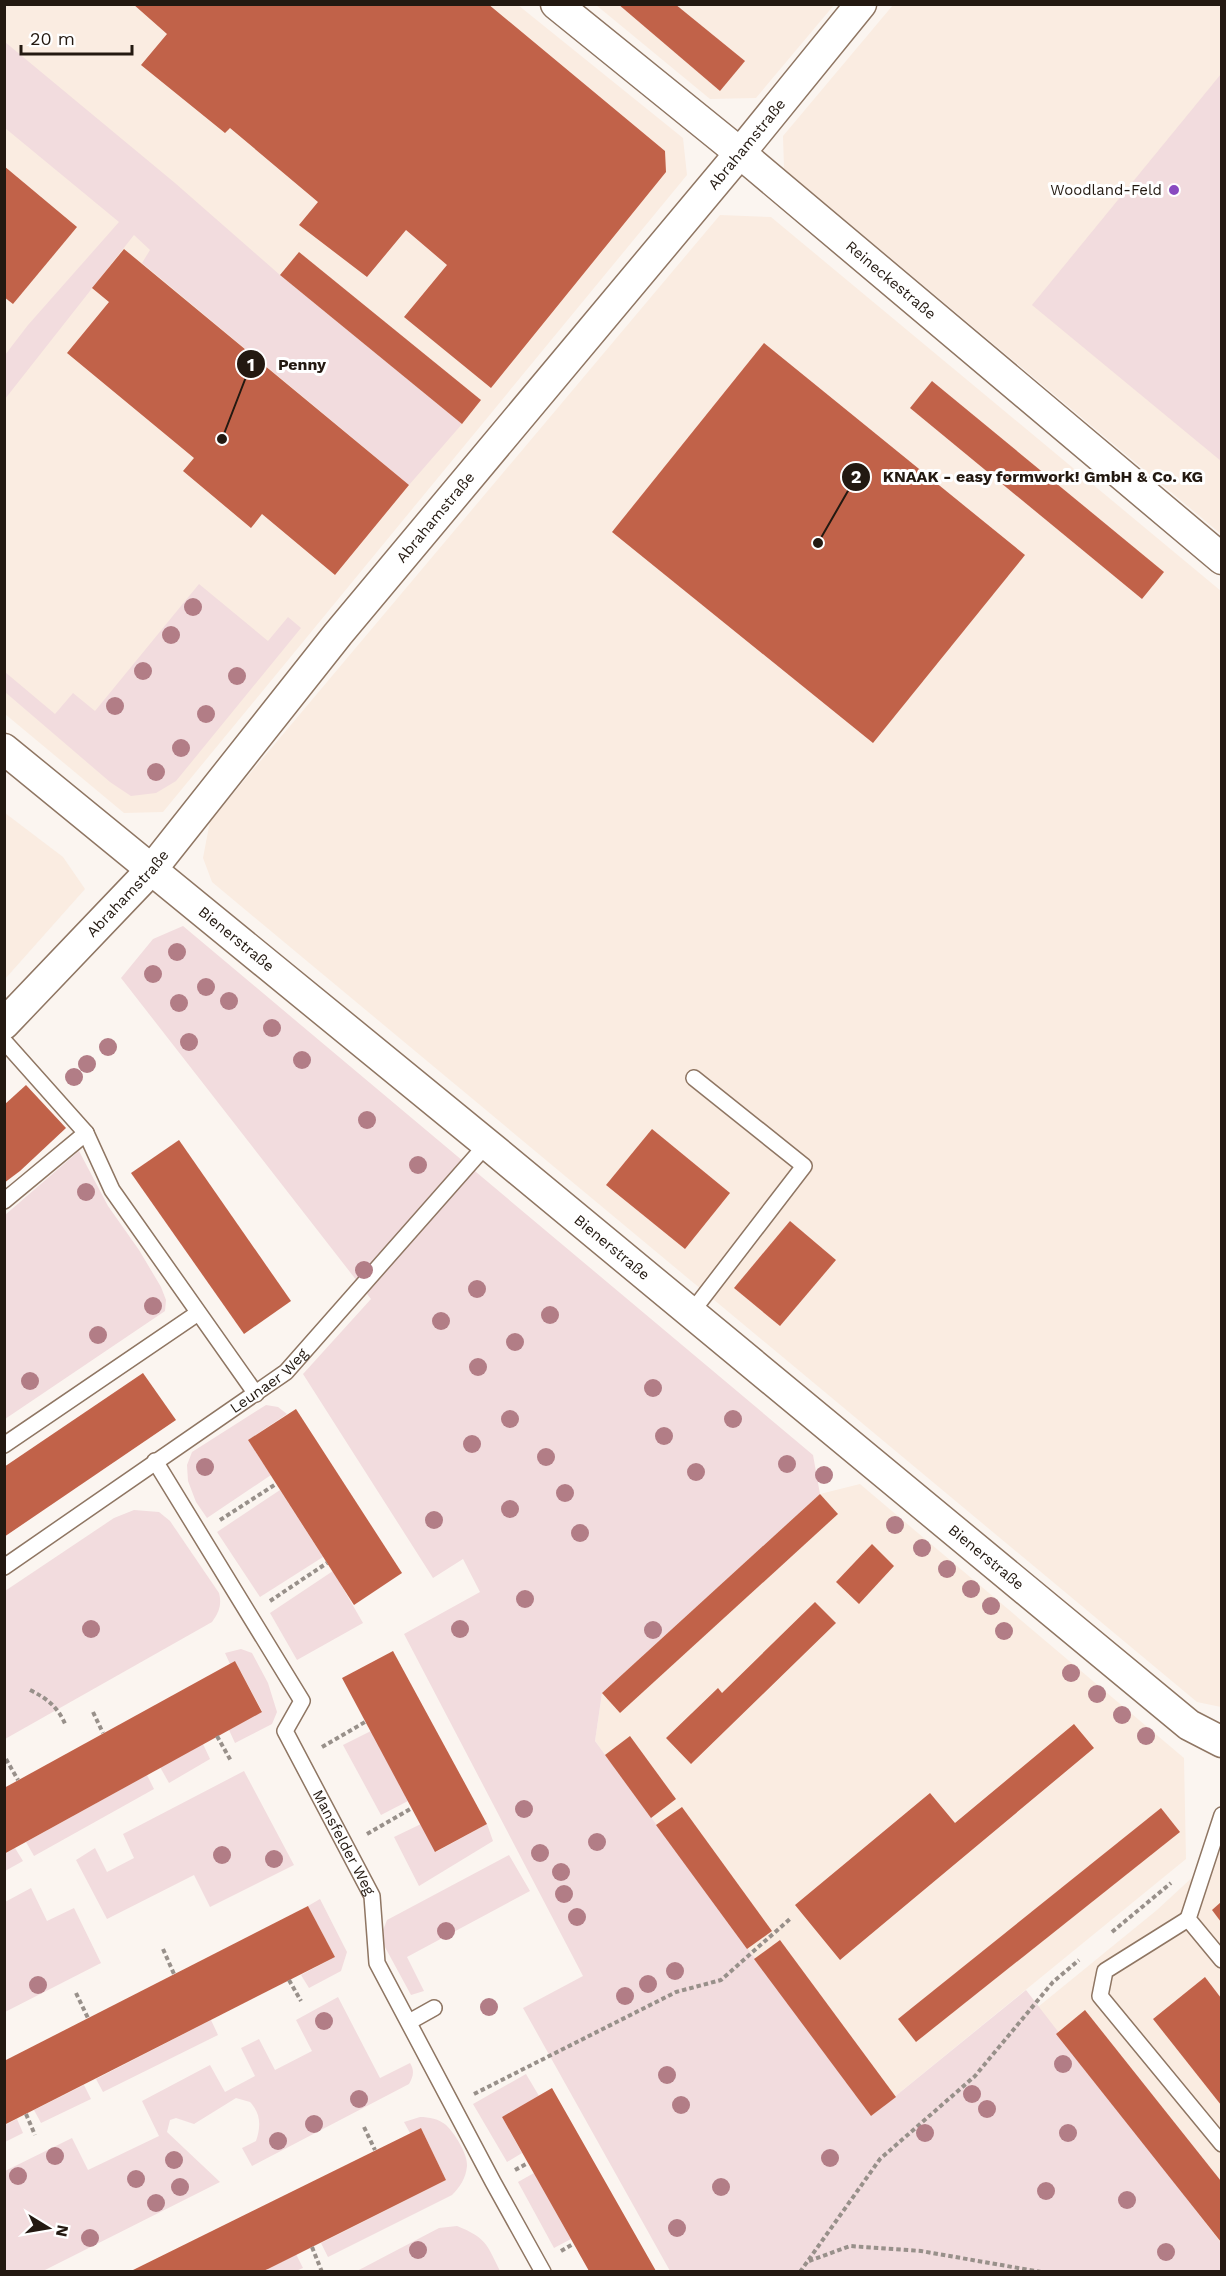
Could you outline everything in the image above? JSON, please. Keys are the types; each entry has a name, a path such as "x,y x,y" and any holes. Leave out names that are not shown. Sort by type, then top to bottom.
{"street":[{"name":"Reineckestraße","path":"556,4 740,153 1221,560"},
{"name":"Abrahamstraße","path":"4,1024 152,868 345,625 740,153 861,4"},
{"name":"Bienerstraße","path":"4,749 152,868 1189,1725 1221,1742"}],"lane":[{"path":"4,1041 86,1133 112,1190 256,1394"},
{"path":"691,1313 804,1166 694,1078"},
{"path":"4,1202 86,1133"},
{"name":"Leunaer Weg","path":"4,1567 286,1372 487,1144"},
{"path":"4,1445 198,1313"},
{"name":"Mansfelder Weg","path":"155,1461 302,1701 285,1731 372,1896 377,1962 543,2271"},
{"path":"1221,1815 1188,1919 1105,1971 1100,1996 1221,2144"},
{"path":"1188,1919 1221,1960"},
{"path":"409,2022 434,2008"}],"path":[{"path":"199,1534 276,1484"},
{"path":"249,1614 327,1563"},
{"path":"30,1690 52,1702 66,1726"},
{"path":"93,1712 103,1733"},
{"path":"300,1759 365,1722"},
{"path":"218,1736 231,1761"},
{"path":"6,1759 18,1780"},
{"path":"346,1846 412,1808"},
{"path":"1106,1938 1210,1850"},
{"path":"452,2105 676,1992 720,1980 791,1918"},
{"path":"163,1949 174,1974"},
{"path":"800,2271 880,2159 975,2076 1053,1982 1080,1960"},
{"path":"290,1980 300,2001"},
{"path":"76,1993 88,2018"},
{"path":"26,2114 34,2135"},
{"path":"364,2127 375,2150"},
{"path":"809,2261 850,2246 921,2251 1041,2271"},
{"path":"312,2247 322,2271"}],"shaded area":[{"path":"4,5 518,5 683,138 687,175 163,812 124,813 5,714"},
{"path":"596,5 834,5 756,98 710,99"},
{"path":"893,5 1221,5 1221,534 784,169 783,136"},
{"path":"5,42 175,183 280,275 462,424 409,485 142,263 150,250 134,235 5,399 5,355 28,325 119,222 5,128"},
{"name":"Woodland-Feld","path":"1221,74 1221,461 1032,305"},
{"path":"720,215 771,217 1221,591 1221,1707 1197,1702 212,882 203,858 210,821"},
{"path":"199,584 268,641 288,617 301,628 176,781 156,793 131,796 110,782 5,692 5,672 55,714 73,693 95,711"},
{"path":"5,813 63,857 85,889 5,979"},
{"path":"183,926 813,1455 820,1494 602,1693 595,1741 871,2116 1026,1990 1221,2243 1221,2271 670,2271 523,2008 583,1976 404,1634 480,1592 463,1559 433,1578 303,1374 371,1299 121,978 153,939"},
{"path":"79,1151 108,1206 139,1250 161,1287 166,1300 165,1311 5,1419 5,1215"},
{"path":"266,1405 278,1407 287,1414 248,1440 271,1475 207,1518 196,1502 188,1481 187,1465 192,1452"},
{"path":"860,1484 1184,1758 1186,1859 871,2116 595,1741 602,1693 820,1494"},
{"path":"280,1490 323,1557 260,1597 217,1532"},
{"path":"134,1510 159,1512 170,1521 219,1593 220,1605 216,1615 212,1622 5,1739 5,1591 114,1518"},
{"path":"333,1571 363,1623 297,1660 270,1613"},
{"path":"241,1649 252,1653 268,1683 277,1712 272,1724 235,1743 229,1730 262,1711 235,1661 230,1664 225,1653"},
{"path":"371,1731 408,1801 381,1815 343,1745"},
{"path":"203,1744 210,1759 169,1783 160,1767"},
{"path":"244,1771 294,1865 210,1907 194,1875 107,1919 76,1860 95,1848 107,1872 134,1858 123,1834"},
{"path":"147,1775 154,1789 34,1856 26,1842"},
{"path":"421,1824 436,1852 487,1824 493,1841 419,1886 394,1837"},
{"path":"15,1848 23,1861 5,1871 5,1854"},
{"path":"1221,1851 1221,2243 1038,2007 1157,1910"},
{"path":"509,1855 530,1891 407,1957 424,1991 411,1995 380,1938 387,1920"},
{"path":"31,1888 47,1921 74,1908 101,1963 5,2012 5,1902"},
{"path":"320,1899 347,1952 341,1971 309,1988 301,1975 335,1957 308,1906"},
{"path":"338,1997 380,2078 410,2063 413,2074 409,2084 252,2166 242,2148 256,2141 259,2130 258,2116 250,2102 236,2098 194,2124 176,2118 170,2120 167,2132 220,2182 43,2271 5,2271 5,2171 72,2138 88,2170 159,2136 142,2101 210,2065 225,2092 255,2076 241,2048 259,2039 275,2070 312,2051 296,2020"},
{"path":"211,2020 218,2035 103,2092 96,2079"},
{"path":"526,2074 539,2096 502,2117 522,2153 507,2162 473,2104"},
{"path":"84,2085 91,2099 41,2123 34,2110"},
{"path":"420,2117 443,2123 460,2144 467,2166 460,2185 452,2195 328,2257 321,2243 446,2180 421,2128 410,2133 404,2122"},
{"path":"17,2119 23,2133 5,2142 5,2125"},
{"path":"534,2173 571,2239 554,2248 518,2182"},
{"path":"457,2226 475,2234 485,2243 500,2271 357,2271 439,2228"},
{"path":"296,2254 303,2268 296,2271 263,2272"}],"building":[{"path":"133,4 488,4 665,151 666,172 491,388 404,317 447,265 406,230 367,277 299,225 318,202 230,128 225,133 141,65 167,34"},
{"path":"618,4 675,4 745,61 720,91"},
{"path":"4,166 77,227 13,304 4,297"},
{"path":"124,249 409,485 335,575 262,514 251,528 183,471 194,458 67,353 109,302 92,288"},
{"path":"299,252 481,400 462,424 280,275"},
{"path":"764,343 1025,555 873,743 612,532"},
{"path":"932,381 1164,572 1142,599 910,408"},
{"path":"26,1085 66,1128 4,1183 4,1105"},
{"path":"652,1129 730,1193 685,1249 606,1185"},
{"path":"179,1140 291,1301 244,1334 131,1173"},
{"path":"790,1221 836,1260 780,1326 734,1288"},
{"path":"143,1373 176,1420 4,1537 4,1467"},
{"path":"296,1409 402,1573 354,1605 248,1440"},
{"path":"820,1494 838,1514 620,1713 602,1693"},
{"path":"872,1544 894,1566 859,1604 836,1582"},
{"path":"815,1602 836,1623 691,1764 666,1738 718,1688 722,1693"},
{"path":"393,1651 487,1824 435,1852 342,1678"},
{"path":"235,1661 262,1712 4,1854 4,1788"},
{"path":"1074,1724 1094,1748 840,1960 795,1905 930,1793 955,1823"},
{"path":"630,1736 676,1799 651,1818 605,1755"},
{"path":"682,1807 772,1931 747,1949 656,1825"},
{"path":"1161,1808 1180,1832 916,2042 898,2019"},
{"path":"1221,1902 1221,1922 1212,1910"},
{"path":"308,1906 335,1957 4,2125 4,2061"},
{"path":"780,1940 896,2097 871,2116 754,1959"},
{"path":"1205,1977 1221,1998 1221,2105 1153,2019"},
{"path":"1085,2010 1221,2181 1221,2242 1056,2034"},
{"path":"552,2088 656,2271 589,2271 502,2117"},
{"path":"421,2128 446,2180 268,2269 263,2271 131,2271"}],"place":[{"name":"Woodland-Feld","path":"1174,190"},
{"name":"Penny","path":"222,439"},
{"name":"KNAAK - easy formwork! GmbH & Co. KG","path":"818,543"}]}
